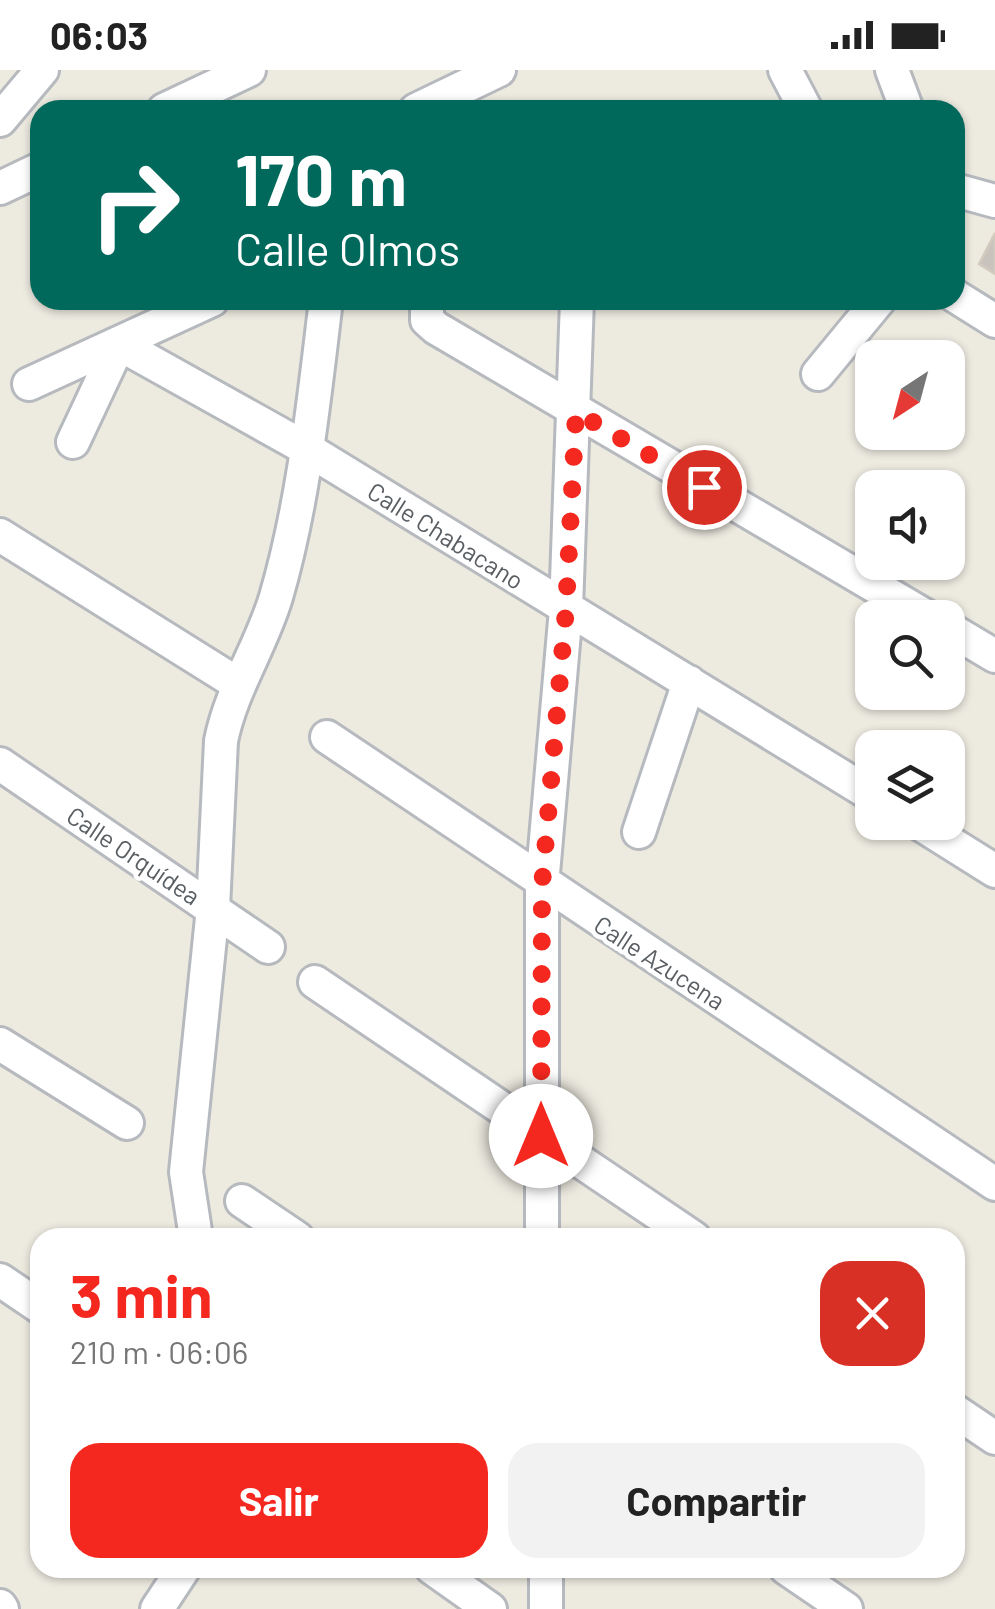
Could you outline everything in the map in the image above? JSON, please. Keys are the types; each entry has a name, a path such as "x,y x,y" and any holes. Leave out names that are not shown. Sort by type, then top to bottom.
{"street":[{"path":"0,120 42,70"},
{"path":"185,100 249,70"},
{"path":"437,100 500,70"},
{"path":"785,70 801,100"},
{"path":"892,70 902,100"},
{"path":"0,188 30,174"},
{"path":"965,192 995,200"},
{"path":"965,302 995,322"},
{"path":"29,384 191,310"},
{"path":"194,1228 186,1172 213,908 220,741 238,684 277,594 307,449 325,310"},
{"path":"427,310 427,320 436,328 898,600"},
{"path":"542,1228 542,885 566,609 576,412 576,310"},
{"path":"818,374 871,310"},
{"path":"73,442 118,344"},
{"name":"Calle Chabacano","path":"118,344 307,449 855,785"},
{"path":"0,535 238,684"},
{"path":"965,638 995,656"},
{"path":"639,832 688,682"},
{"name":"Calle Azucena","path":"327,737 542,885 995,1184"},
{"name":"Calle Orquídea","path":"0,764 268,946"},
{"path":"945,840 995,871"},
{"path":"315,982 679,1228"},
{"path":"0,1044 127,1123"},
{"path":"242,1201 282,1228"},
{"path":"0,1280 30,1301"},
{"path":"965,1418 995,1438"},
{"path":"156,1609 177,1578"},
{"path":"446,1578 490,1609"},
{"path":"546,1578 546,1609"},
{"path":"801,1578 846,1609"}],"building":[{"path":"995,233 995,274 979,264"}],"route":[{"path":"541,1136 542,885 566,609 576,412 704,487"}]}
